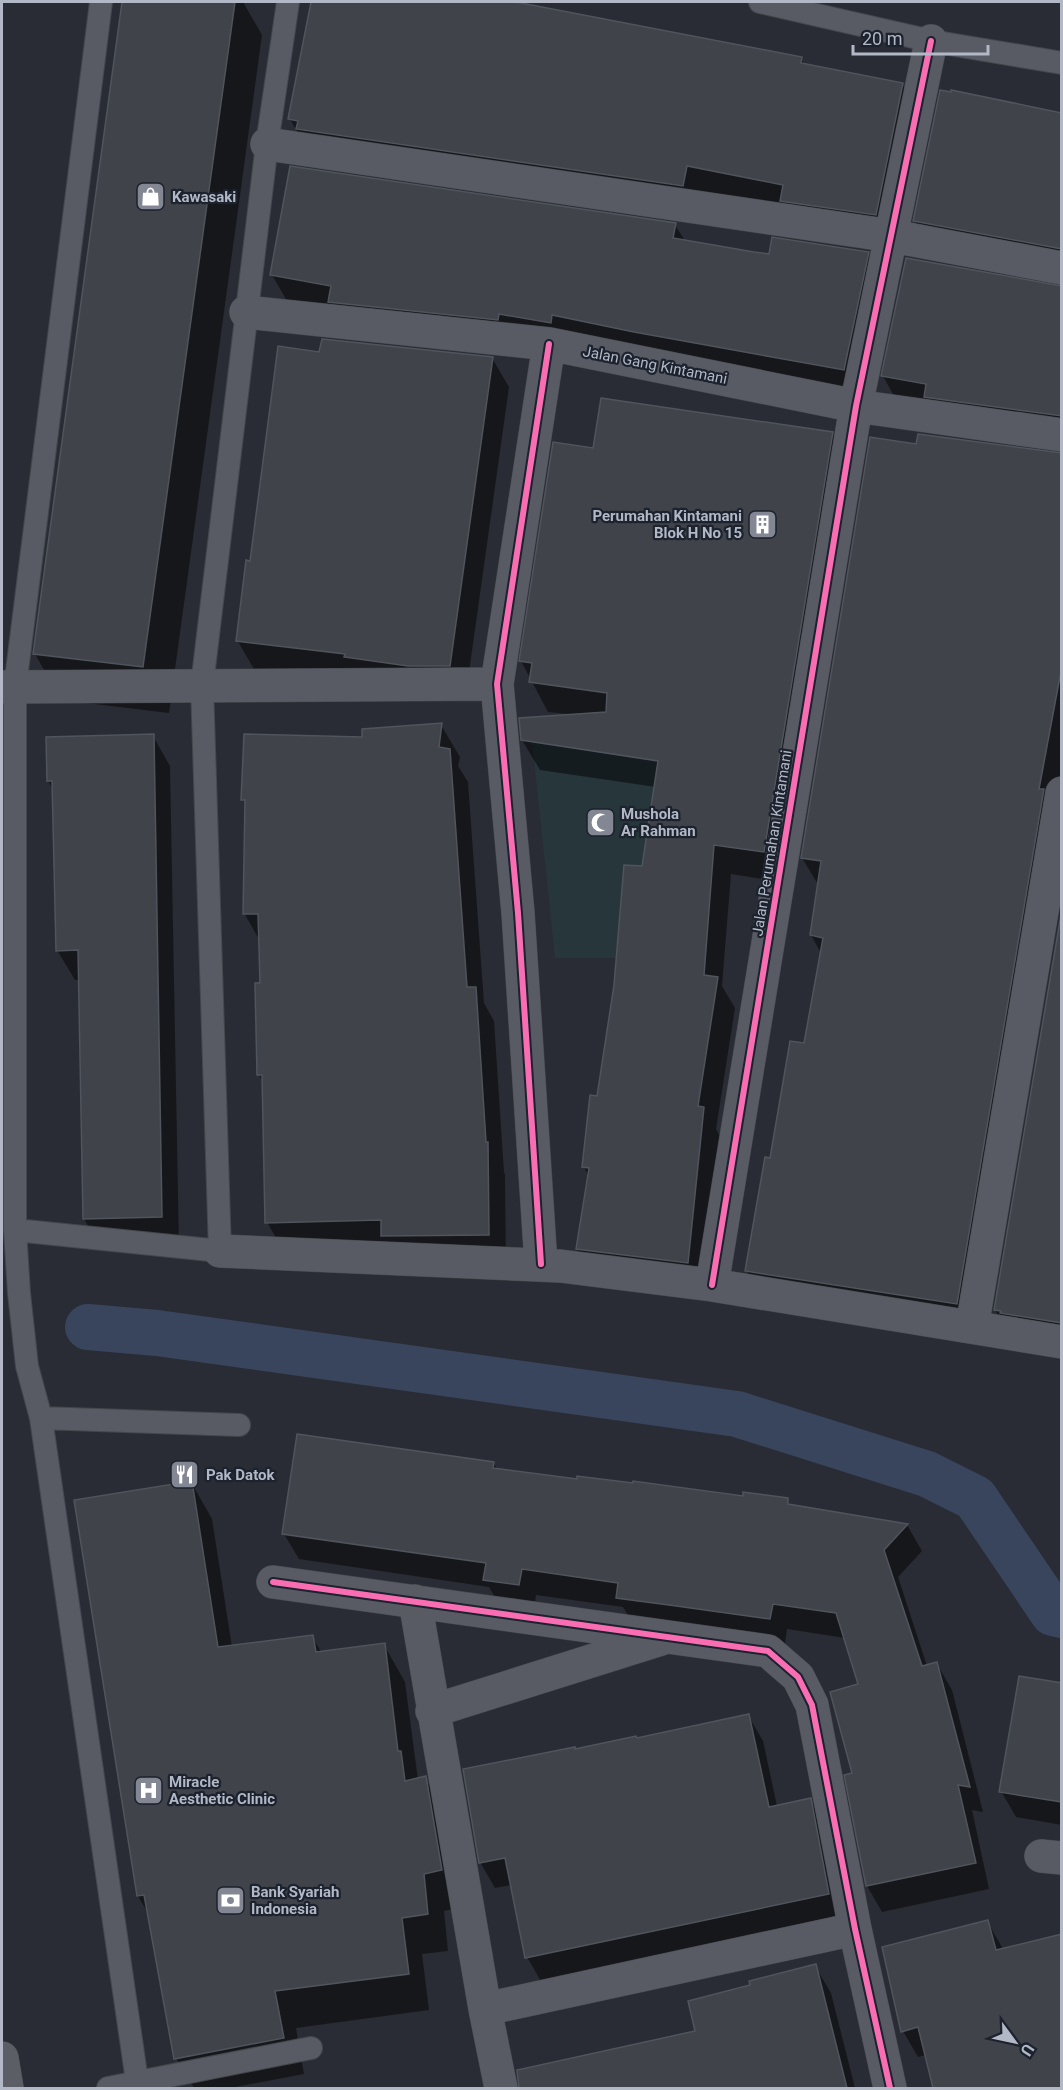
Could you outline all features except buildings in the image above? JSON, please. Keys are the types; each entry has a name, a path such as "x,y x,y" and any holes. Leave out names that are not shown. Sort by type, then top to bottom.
{"main road":[{"path":"2,2058 7,2088"}],"street":[{"name":"Jalan Perumahan Kintamani","path":"712,1285 856,406 931,41"},
{"path":"267,144 892,236 1062,268"},
{"name":"Jalan Gang Kintamani","path":"246,312 549,344 856,406 1062,435"},
{"path":"541,1264 518,913 497,684 549,344"},
{"path":"8,687 497,684"},
{"path":"972,1327 1062,793"},
{"path":"220,1251 541,1264 712,1285 1062,1342"},
{"path":"273,1582 768,1651 798,1677 812,1705 855,1929 890,2088"},
{"path":"415,1601 432,1711 501,2088"},
{"path":"432,1711 671,1636"},
{"path":"485,2009 855,1929"}],"lane":[{"path":"101,2 8,687 15,1230 27,1366 40,1418 137,2085"},
{"path":"15,1230 220,1251 202,685 267,144 288,2"},
{"path":"760,2 931,41 1062,63"},
{"path":"40,1418 239,1425"},
{"path":"108,2088 137,2085 311,2048"}],"shaded area":[{"path":"532,741 669,751 635,958 555,958"}],"waterway":[{"path":"88,1327 157,1333 737,1414 927,1474 975,1498 1053,1613 1062,1615"}],"cycle path":[{"path":"712,1285 856,406 931,41"},
{"path":"541,1264 518,913 497,684 549,344"},
{"path":"273,1582 768,1651 798,1677 812,1705 855,1929 890,2088"}],"place":[{"name":"Kawasaki","path":"151,197"},
{"name":"Perumahan Kintamani Blok H No 15","path":"763,525"},
{"name":"Mushola Ar Rahman","path":"600,823"},
{"name":"Pak Datok","path":"185,1475"},
{"name":"Miracle Aesthetic Clinic","path":"148,1791"},
{"name":"Bank Syariah Indonesia","path":"230,1901"}]}
